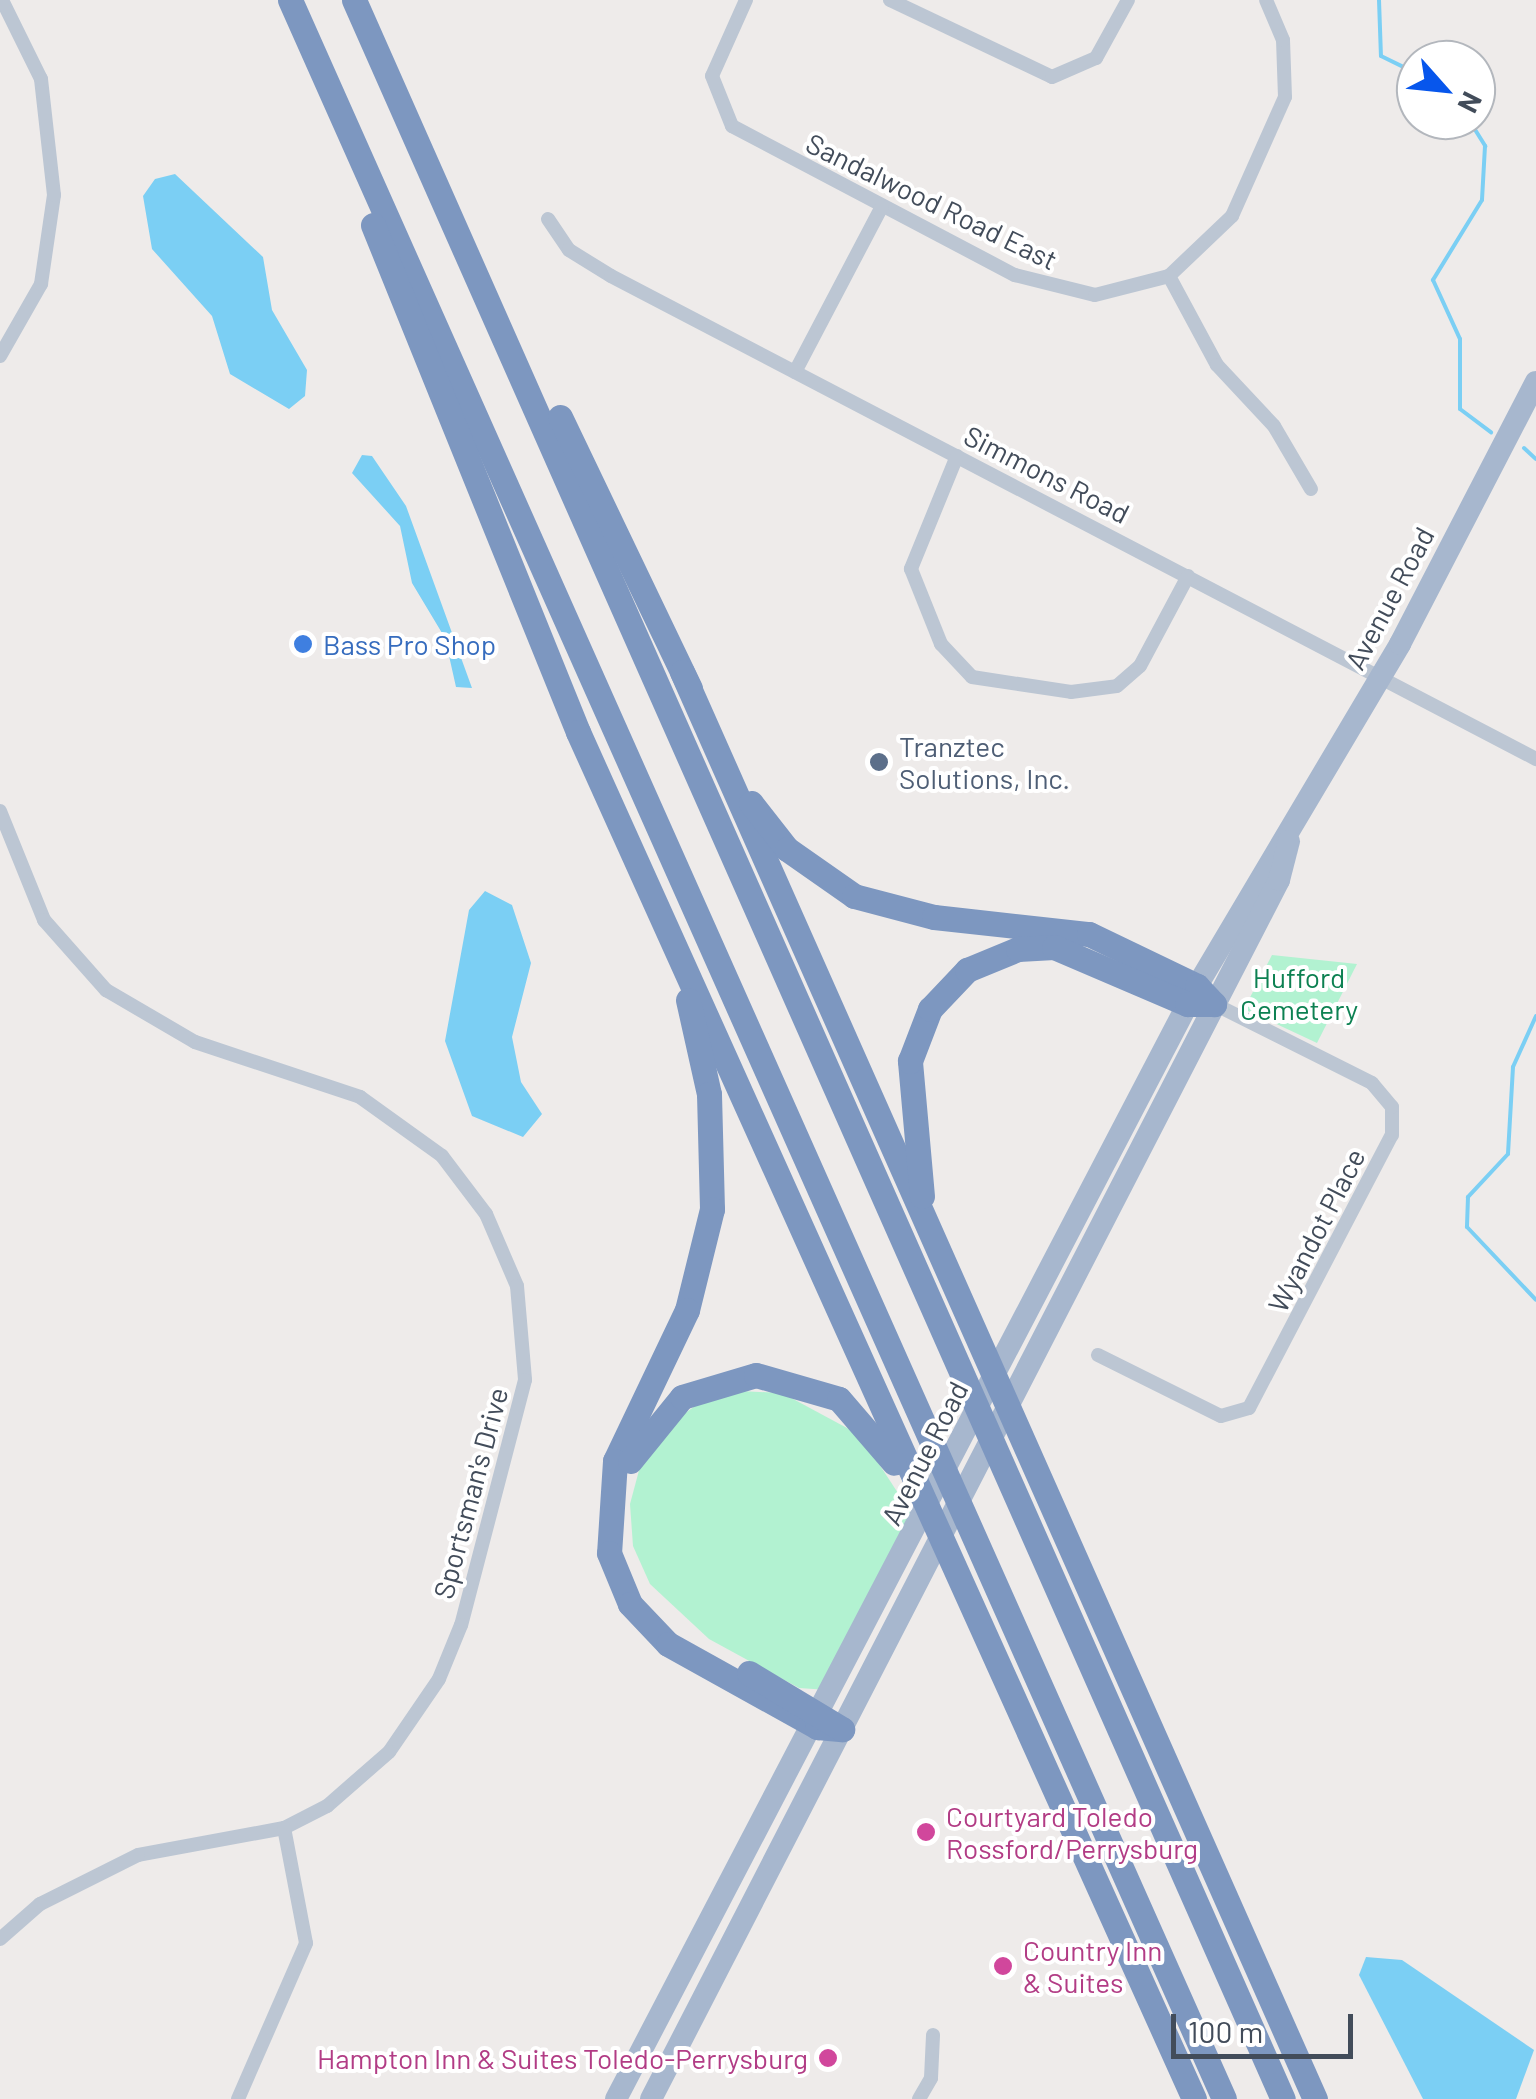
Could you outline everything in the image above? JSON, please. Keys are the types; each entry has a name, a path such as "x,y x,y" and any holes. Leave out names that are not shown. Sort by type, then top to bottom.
{"highway":[{"path":"290,0 1224,2099"},
{"path":"354,0 450,206 1284,2099"},
{"path":"310,46 465,460 664,919 1194,2099"},
{"path":"450,206 753,806 830,883 906,912 1088,934 1199,998"},
{"path":"682,672 1315,2099"},
{"path":"664,919 709,1094 713,1204 686,1310 614,1461 608,1553 654,1632 828,1722"},
{"path":"941,1263 916,1170 908,1080 921,1025 953,981 1000,954 1054,947 1199,998"},
{"path":"828,1722 689,1640 638,1589 619,1538 618,1501 634,1452 667,1408 715,1382 752,1375 788,1377 839,1399 884,1445 965,1593"}],"main road":[{"name":"Avenue Road","path":"652,2099 910,1546 1016,1339 1199,998 1279,880 1289,839 1381,677 1536,382"},
{"name":"Avenue Road","path":"616,2099 828,1722 922,1574 1030,1364 1199,998"}],"street":[{"path":"0,356 41,284 54,195 41,79 2,0"},
{"name":"Sandalwood Road East","path":"746,0 713,67 720,112 740,132 1058,291 1113,294 1169,276 1222,232 1258,166 1287,78 1266,0"},
{"path":"890,0 1052,77 1096,58 1128,0"},
{"path":"795,372 882,206"},
{"name":"Simmons Road","path":"548,219 583,259 1536,759"},
{"path":"1169,276 1216,365 1274,426 1311,489"},
{"path":"957,456 911,568 941,644 972,677 1072,692 1117,686 1140,666 1188,576"},
{"name":"Sportsman's Drive","path":"0,811 32,898 82,969 160,1026 360,1097 416,1132 486,1214 516,1286 520,1426 440,1679 369,1772 284,1828 138,1856 40,1904 0,1939"},
{"name":"Wyandot Place","path":"1098,1355 1221,1416 1249,1408 1392,1136 1392,1108 1372,1083 1199,998"},
{"path":"238,2099 306,1943 284,1828"},
{"path":"919,2099 931,2078 933,2035"}],"green space":[{"name":"Hufford Cemetery","path":"1272,955 1357,964 1317,1043 1244,1009"},
{"path":"740,1391 782,1393 860,1435 913,1516 828,1690 799,1688 709,1639 650,1584 633,1546 630,1504 641,1463 665,1428 699,1403"}],"water":[{"path":"175,174 263,257 272,310 307,370 305,396 289,409 230,374 212,316 152,249 143,196 155,179"},
{"path":"362,455 372,456 406,506 472,688 456,687 445,638 412,583 400,526 352,473"},
{"path":"485,891 512,905 531,963 512,1037 521,1082 542,1114 523,1137 472,1116 445,1041 469,910"},
{"path":"1366,1957 1402,1960 1534,2050 1516,2099 1423,2099 1359,1975"}],"waterway":[{"path":"1379,0 1381,56 1396,63"},
{"path":"1481,140 1485,146 1482,200 1433,280 1460,339 1460,409 1491,432"},
{"path":"1524,448 1536,459"},
{"path":"1536,1016 1513,1067 1508,1154 1468,1197 1467,1227 1536,1300"}],"place":[{"name":"Bass Pro Shop","path":"303,644"},
{"name":"Tranztec Solutions, Inc.","path":"879,762"},
{"name":"Courtyard Toledo Rossford/Perrysburg","path":"926,1832"},
{"name":"Country Inn & Suites","path":"1003,1966"},
{"name":"Hampton Inn & Suites Toledo-Perrysburg","path":"828,2058"}]}
